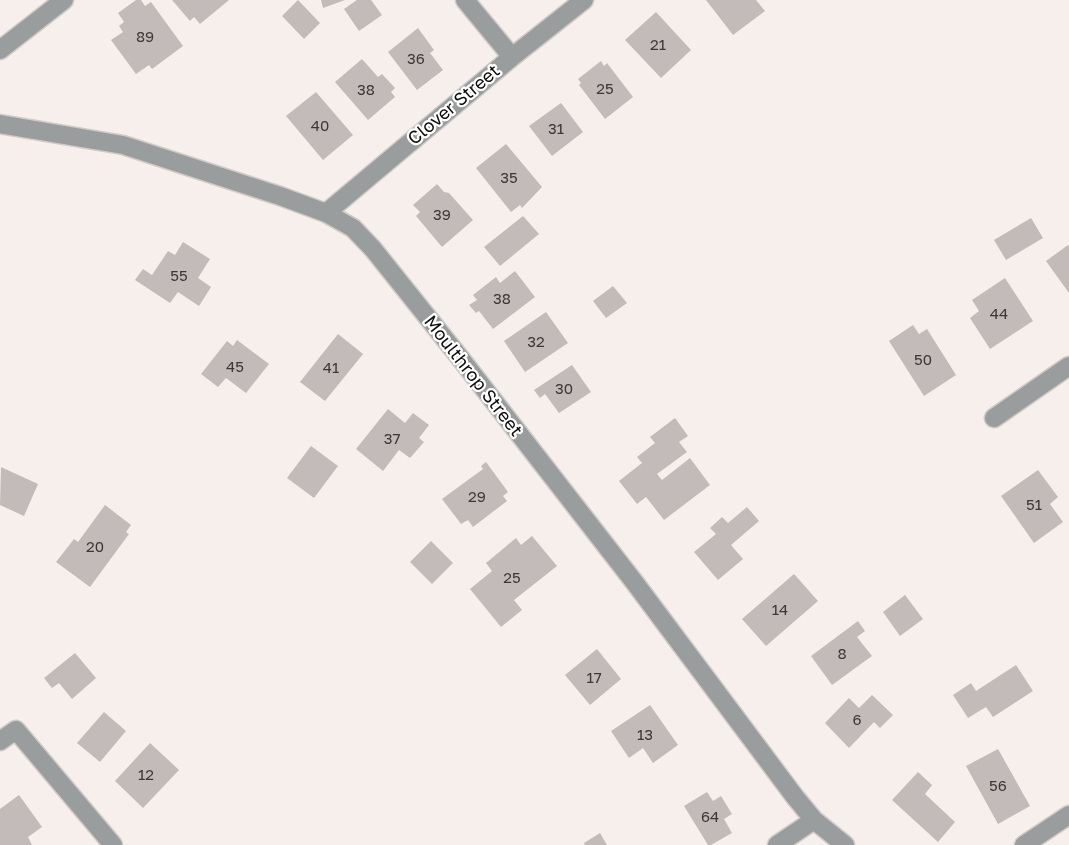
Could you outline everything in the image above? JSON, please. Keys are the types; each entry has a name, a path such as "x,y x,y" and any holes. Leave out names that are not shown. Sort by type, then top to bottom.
{"street":[{"path":"0,50 64,0"},
{"path":"465,0 512,57"},
{"name":"Clover Street","path":"326,213 512,57 584,0"},
{"name":"Moulthrop Street","path":"0,124 123,145 230,178 326,213 353,228 372,249 635,583 814,820 845,845"},
{"path":"994,418 1069,366"},
{"path":"0,741 16,730 112,845"},
{"path":"1024,845 1069,815"},
{"path":"777,845 814,820"}],"building":[{"path":"136,0 141,0 145,6 151,2 183,46 152,69 149,65 136,74 111,40 123,32 119,26 124,22 118,13"},
{"path":"172,0 229,0 200,24 194,17 190,21"},
{"path":"298,0 320,23 304,39 282,16"},
{"path":"321,0 345,0 323,8"},
{"path":"357,0 371,0 382,15 359,31 344,9"},
{"path":"706,0 756,0 765,11 733,35"},
{"path":"656,12 691,50 661,78 625,40"},
{"path":"418,28 434,50 430,53 443,70 417,90 388,52"},
{"path":"362,59 378,77 382,74 395,88 391,92 395,97 368,120 335,82"},
{"path":"601,61 604,66 607,63 633,97 605,119 579,85 581,83 578,79"},
{"path":"316,92 353,135 323,160 286,116"},
{"path":"561,103 583,132 552,156 529,126"},
{"path":"506,144 542,187 522,208 520,205 511,212 476,168"},
{"path":"437,184 444,192 449,193 473,220 442,247 416,216 420,212 413,205"},
{"path":"523,216 539,234 500,266 484,247"},
{"path":"1031,218 1043,238 1006,260 994,240"},
{"path":"183,242 210,259 198,278 211,287 199,306 178,292 170,303 135,280 143,269 152,275 168,251 175,255"},
{"path":"1068,245 1069,247 1069,293 1046,261"},
{"path":"515,271 535,297 493,329 479,311 476,313 469,305 477,300 473,295 496,277 500,283"},
{"path":"1005,278 1033,321 990,349 970,318 979,311 972,300"},
{"path":"613,286 627,303 606,318 593,301"},
{"path":"546,312 568,343 525,372 504,341"},
{"path":"913,325 919,334 927,329 956,375 924,396 889,341"},
{"path":"338,334 363,354 325,401 300,382"},
{"path":"237,340 269,364 246,393 226,378 218,387 201,374 227,341 233,346"},
{"path":"572,365 591,392 559,413 545,394 540,398 534,390"},
{"path":"388,409 405,423 413,413 429,425 419,438 424,442 410,458 399,450 383,471 356,449"},
{"path":"675,418 688,436 679,442 687,452 657,474 662,480 690,458 710,485 664,520 646,497 637,504 619,481 642,463 637,457 655,443 650,437"},
{"path":"311,446 338,466 314,498 287,478"},
{"path":"486,462 508,492 503,496 507,501 473,527 468,520 461,524 442,499 483,469 481,466"},
{"path":"1,467 38,484 24,516 0,505"},
{"path":"1038,470 1058,497 1050,504 1063,522 1034,543 1001,496"},
{"path":"105,505 131,525 126,532 129,534 90,587 56,562 74,539 78,542"},
{"path":"747,507 759,521 731,545 743,559 718,580 694,552 716,534 710,528 722,517 728,523"},
{"path":"532,536 557,566 514,600 522,610 501,627 470,589 492,571 486,563 516,538 521,545"},
{"path":"431,541 453,563 432,584 410,562"},
{"path":"794,574 818,601 766,646 742,619"},
{"path":"905,595 923,619 900,636 883,612"},
{"path":"858,621 865,631 857,637 872,656 832,685 811,656"},
{"path":"597,649 621,679 590,705 565,675"},
{"path":"75,653 96,678 72,699 59,683 52,688 44,678"},
{"path":"1016,665 1033,691 993,717 986,707 968,718 953,695 971,683 976,691"},
{"path":"872,695 893,715 880,728 874,722 849,748 825,723 849,698 859,708"},
{"path":"650,705 678,745 653,763 643,748 629,758 611,731"},
{"path":"104,712 126,731 100,762 77,743"},
{"path":"150,743 179,770 143,808 115,781"},
{"path":"998,749 1030,806 998,824 966,766"},
{"path":"918,772 932,785 925,794 955,822 938,842 892,800"},
{"path":"707,792 713,801 721,796 732,814 724,819 732,833 711,845 708,845 684,806"},
{"path":"19,795 42,827 28,837 32,845 0,845 0,809"},
{"path":"600,833 607,845 585,845 584,843"}]}
